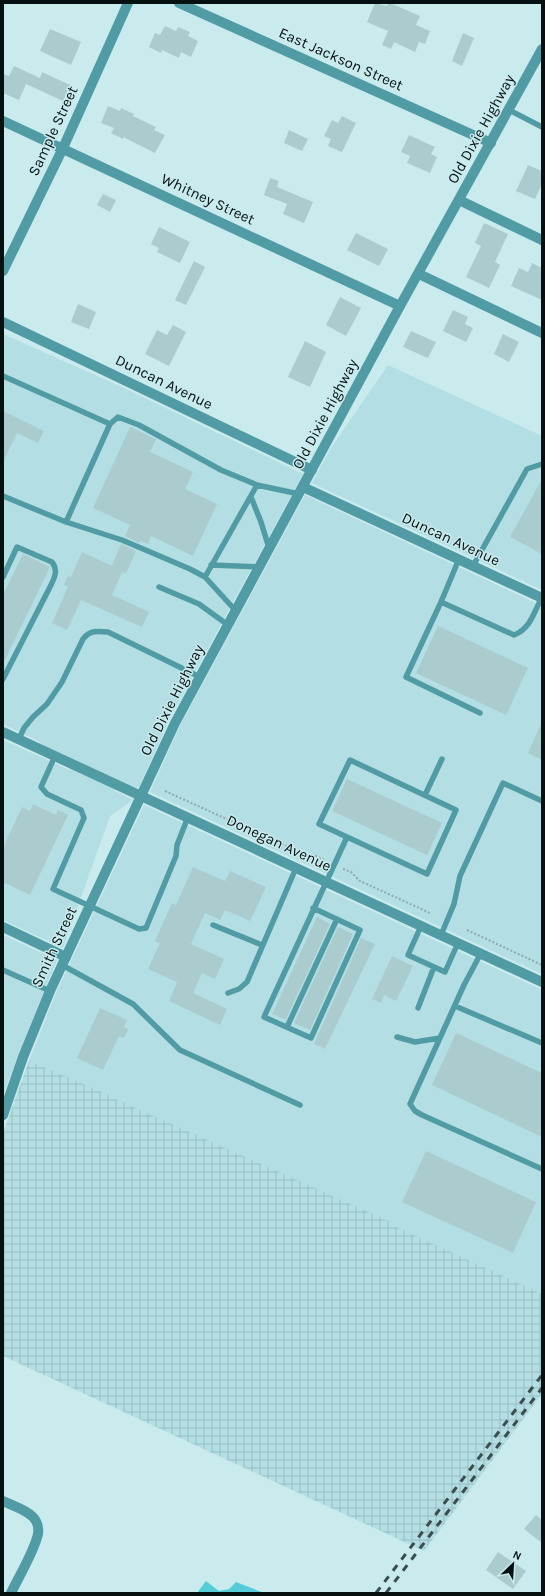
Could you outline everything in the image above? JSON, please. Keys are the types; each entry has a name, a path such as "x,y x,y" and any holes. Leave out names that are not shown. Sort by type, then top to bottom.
{"street":[{"name":"Sample Street","path":"3,271 63,148 128,3"},
{"name":"East Jackson Street","path":"179,3 491,143"},
{"name":"Old Dixie Highway","path":"141,796 175,723 400,306 542,49"},
{"name":"Whitney Street","path":"3,121 400,306"},
{"path":"459,200 542,240"},
{"path":"419,274 542,333"},
{"name":"Duncan Avenue","path":"3,322 312,470"},
{"name":"Duncan Avenue","path":"301,490 542,597"},
{"name":"Donegan Avenue","path":"3,732 542,982"},
{"name":"Smith Street","path":"4,1109 50,991 141,796"},
{"path":"3,927 64,961"},
{"path":"3,1501 27,1512 34,1518 38,1525 38,1533 11,1593"}],"lane":[{"path":"509,110 542,127"},
{"path":"3,376 110,424"},
{"path":"66,522 110,424 118,417 139,425 221,470 256,486 301,490"},
{"path":"473,566 527,468 542,464"},
{"path":"205,577 256,486"},
{"path":"3,496 66,522 122,540 205,577 236,611"},
{"path":"251,497 270,548"},
{"path":"3,577 17,547 52,562 56,567 56,574 51,585 3,679"},
{"path":"459,559 406,677 480,713"},
{"path":"211,565 260,567"},
{"path":"159,587 199,604 228,625"},
{"path":"441,602 514,635 526,627 532,620 542,597"},
{"path":"19,739 28,722 47,704 62,682 83,639 87,634 92,632 108,632 200,677"},
{"path":"55,756 41,786 47,794 80,810 84,818 53,889 90,906 139,928 146,928 176,856 177,845 188,817"},
{"path":"425,795 442,759"},
{"path":"350,760 425,795 456,810 427,874 319,824 350,760"},
{"path":"441,935 454,904 460,876 503,783 542,802"},
{"path":"313,908 360,930 311,1038 264,1017 313,908 347,837"},
{"path":"228,993 240,990 247,982 296,868"},
{"path":"287,1027 337,919"},
{"path":"213,925 262,945"},
{"path":"422,926 408,955 445,972 458,943"},
{"path":"481,954 464,985 410,1104 415,1111 542,1169"},
{"path":"64,961 133,1004 180,1050 300,1105"},
{"path":"418,1008 434,967"},
{"path":"3,970 50,991"},
{"path":"455,1006 542,1043"},
{"path":"397,1037 415,1042 440,1038"}],"path":[{"path":"165,791 306,855 316,856 324,860"},
{"path":"343,869 351,872 360,881 430,913"},
{"path":"468,930 542,965"}],"shaded area":[{"path":"3,334 124,388 303,474 169,720 139,787 113,790 133,800 110,816 63,948 3,920 3,740 72,771 38,741 3,724"},
{"path":"388,365 542,436 542,590 312,483 331,448"},
{"path":"305,495 542,606 542,974 150,792 180,726"},
{"path":"144,805 542,990 542,1294 391,1225 392,1223 29,1061 56,993"},
{"path":"3,935 57,960 3,1096"},
{"path":"29,1061 109,1095 393,1223 392,1225 542,1294 542,1394 424,1551 3,1356 3,1133"}],"water":[{"path":"206,1581 219,1591 229,1589 236,1582 264,1593 197,1593"}],"building":[{"path":"375,3 387,6 388,3 390,3 420,16 416,25 430,31 425,44 419,42 415,52 394,42 391,49 382,45 388,31 367,22"},
{"path":"165,26 176,31 178,27 190,32 188,36 198,41 191,57 181,52 179,58 162,50 161,53 149,47 155,33 160,35"},
{"path":"50,29 81,42 71,65 40,51"},
{"path":"463,33 474,38 462,66 452,61"},
{"path":"14,66 40,78 42,72 70,85 63,101 26,84 19,100 3,93 3,74 9,76"},
{"path":"108,106 120,111 121,108 134,114 133,116 156,127 154,130 165,135 155,153 123,137 123,139 111,133 114,128 101,123"},
{"path":"342,116 356,123 342,152 328,146 331,139 324,136 332,120 338,123"},
{"path":"289,130 308,139 302,151 284,143"},
{"path":"409,135 435,147 431,154 437,157 430,173 407,163 410,156 401,152"},
{"path":"528,165 542,171 542,184 535,199 516,191"},
{"path":"270,178 279,181 277,187 313,202 304,223 283,214 287,204 264,195"},
{"path":"103,194 116,200 110,212 97,205"},
{"path":"484,223 508,234 495,262 500,265 489,288 466,277 481,246 475,243"},
{"path":"159,227 190,242 180,263 157,252 159,248 151,244"},
{"path":"356,233 388,249 379,266 347,250"},
{"path":"194,261 205,267 186,305 175,300"},
{"path":"532,263 542,268 542,300 511,286 519,268 528,272"},
{"path":"340,297 361,308 346,336 326,325"},
{"path":"78,304 96,312 89,329 71,322"},
{"path":"453,310 468,317 465,324 473,328 466,342 443,331"},
{"path":"173,325 186,332 169,366 145,354 157,330 167,335"},
{"path":"411,331 436,342 428,358 403,347"},
{"path":"503,334 519,342 509,362 494,354"},
{"path":"305,341 326,352 310,387 288,377"},
{"path":"3,411 44,431 38,443 17,433 3,462"},
{"path":"130,427 156,439 150,452 193,472 185,489 217,504 193,556 151,536 148,544 140,541 139,543 125,536 130,525 93,508"},
{"path":"542,479 542,554 510,537"},
{"path":"121,544 136,551 126,574 122,572 112,595 149,612 142,627 81,600 67,630 52,623 68,587 64,585 68,576 71,577 82,552 112,566"},
{"path":"23,554 50,567 3,664 3,595"},
{"path":"438,626 528,668 506,715 416,673"},
{"path":"542,722 542,760 528,753"},
{"path":"347,779 442,823 427,855 332,811"},
{"path":"33,804 56,815 58,810 68,815 30,895 3,882 3,848 22,807 30,811"},
{"path":"193,867 225,881 230,871 266,887 250,921 225,910 220,920 205,913 191,944 224,959 215,979 202,973 193,993 227,1009 220,1025 169,1001 177,982 148,969 160,943 155,941 172,903 176,905"},
{"path":"317,917 330,924 286,1019 284,1019 272,1014"},
{"path":"338,927 353,934 310,1030 294,1023"},
{"path":"361,938 375,944 325,1049 314,1044"},
{"path":"392,956 413,966 396,1001 384,995 381,1003 372,999"},
{"path":"100,1008 127,1020 124,1027 128,1030 124,1038 119,1036 103,1070 77,1058"},
{"path":"456,1033 542,1073 542,1137 432,1085"},
{"path":"426,1151 536,1202 513,1253 402,1202"},
{"path":"536,1515 542,1520 542,1543 524,1529"},
{"path":"498,1552 526,1571 513,1589 486,1570"}],"railway":[{"path":"376,1593 542,1375"},
{"path":"386,1593 542,1388"}]}
